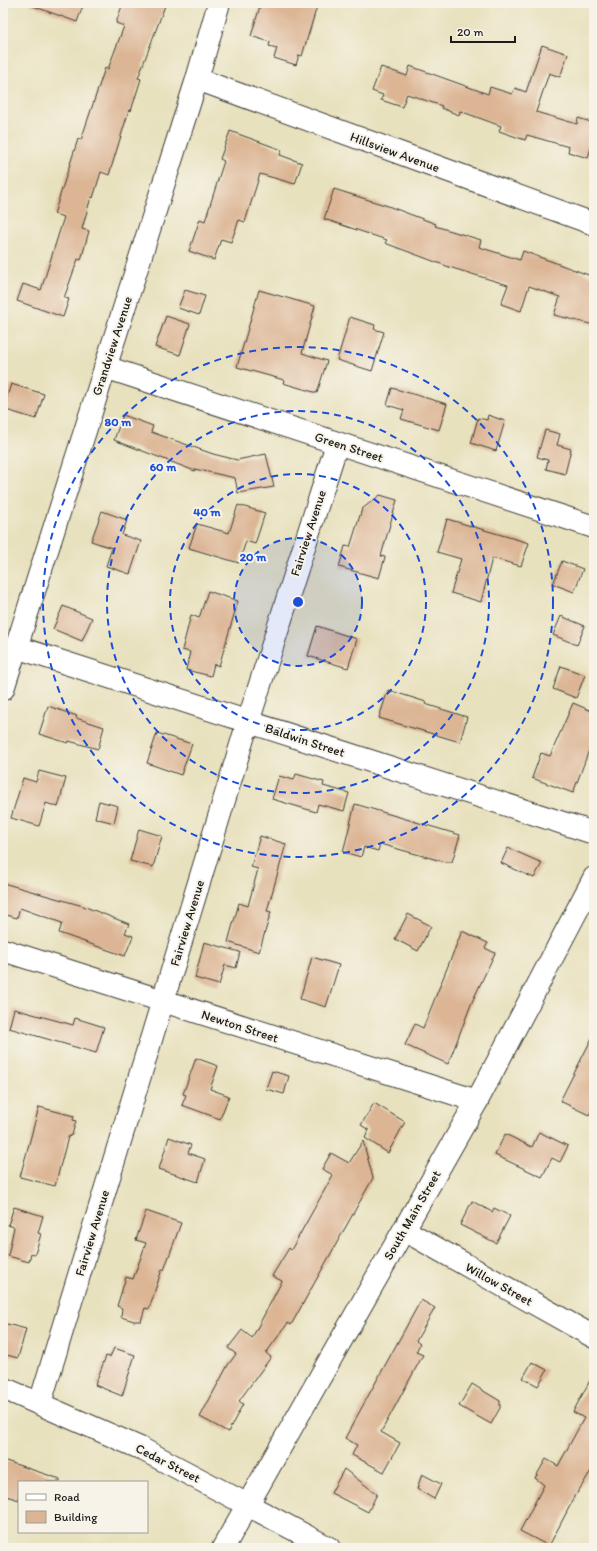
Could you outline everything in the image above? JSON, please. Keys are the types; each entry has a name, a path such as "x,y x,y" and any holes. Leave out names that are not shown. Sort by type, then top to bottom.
{"street":[{"name":"Grandview Avenue","path":"3,689 197,79 219,3"},
{"name":"Hillsview Avenue","path":"197,79 594,224"},
{"name":"Green Street","path":"105,367 594,527"},
{"name":"Fairview Avenue","path":"40,1404 248,722 337,444"},
{"name":"Baldwin Street","path":"16,647 594,833"},
{"name":"South Main Street","path":"223,1548 477,1101 594,878"},
{"name":"Newton Street","path":"3,950 477,1101"},
{"name":"Willow Street","path":"404,1230 594,1338"},
{"name":"Cedar Street","path":"3,1388 140,1448 249,1504 329,1548"}],"building":[{"path":"30,3 84,3 77,22 30,5"},
{"path":"123,3 166,3 138,78 141,79 131,111 129,110 109,175 101,172 93,198 91,197 82,229 89,231 81,260 78,259 64,298 69,299 63,317 17,301 23,284 41,290 64,217 54,214 78,139 81,140 105,68 108,69 124,26 116,23"},
{"path":"261,3 318,3 302,56 299,55 296,65 274,58 277,48 269,46 270,42 251,36"},
{"path":"542,45 568,54 560,77 549,73 536,112 577,124 578,118 594,123 594,137 588,158 568,152 569,147 527,135 525,140 499,131 501,126 460,111 459,115 441,108 442,106 407,94 402,107 381,100 383,95 372,91 381,67 407,76 410,66 488,94 490,87 512,94 515,88 526,92"},
{"path":"230,131 282,150 280,155 302,163 295,184 260,174 245,222 239,220 231,242 221,239 214,260 189,251 200,219 205,221 224,161 220,159"},
{"path":"334,189 388,206 436,224 435,226 481,240 479,247 520,260 523,251 594,277 594,325 554,315 560,297 529,286 521,311 501,304 508,285 449,267 385,243 387,240 324,219"},
{"path":"185,290 205,296 199,315 178,308"},
{"path":"259,290 315,306 302,353 327,361 317,393 283,383 284,380 237,367"},
{"path":"166,316 190,324 180,355 155,347"},
{"path":"350,317 375,325 374,329 384,332 372,371 337,360"},
{"path":"11,384 44,394 36,419 3,409"},
{"path":"392,388 447,404 439,430 401,419 404,410 387,405"},
{"path":"123,415 153,426 151,432 213,454 237,460 266,454 274,487 238,493 235,478 195,469 195,471 114,440"},
{"path":"488,415 505,421 496,451 471,443 478,418 487,420"},
{"path":"545,430 560,434 557,445 571,449 565,474 546,469 548,460 537,457"},
{"path":"380,495 397,500 381,556 385,557 379,578 339,567 345,546 350,547 362,509"},
{"path":"238,505 265,513 255,544 246,541 239,563 189,548 197,524 229,533"},
{"path":"102,511 127,520 122,535 141,541 130,574 106,566 112,548 91,541"},
{"path":"447,519 529,543 521,566 492,558 481,602 451,593 461,559 437,552"},
{"path":"562,561 583,569 574,592 553,584"},
{"path":"208,591 238,601 219,666 214,664 211,676 186,670 190,652 182,650 191,615 199,618"},
{"path":"63,606 92,618 82,641 53,629"},
{"path":"561,616 585,626 577,645 553,635"},
{"path":"317,626 357,639 348,668 308,656"},
{"path":"561,666 585,675 576,698 553,689"},
{"path":"388,690 426,702 425,704 467,717 460,742 379,718"},
{"path":"573,703 594,712 594,737 573,793 532,778 541,753 550,756"},
{"path":"48,706 77,716 76,718 104,727 98,749 69,741 68,743 39,734"},
{"path":"157,733 192,744 181,775 147,763"},
{"path":"39,771 66,778 58,807 46,803 39,826 11,818 23,778 36,782"},
{"path":"296,774 324,782 323,786 349,793 344,811 318,804 316,812 272,799 279,776 294,780"},
{"path":"99,801 118,806 114,823 95,818"},
{"path":"355,804 460,835 452,862 445,862 380,844 378,851 364,847 361,857 343,852"},
{"path":"139,829 162,836 153,867 130,861"},
{"path":"260,836 286,844 267,911 271,912 259,952 228,942 239,903 248,906 258,869 251,867"},
{"path":"508,848 542,863 534,878 501,863"},
{"path":"3,883 83,906 129,924 125,933 133,936 125,956 59,933 62,923 20,908 17,918 3,914"},
{"path":"408,914 431,926 418,951 395,939"},
{"path":"462,931 488,943 485,948 495,953 472,1002 448,1064 405,1045 415,1024 423,1028"},
{"path":"204,942 240,952 236,968 225,965 219,985 195,978"},
{"path":"312,957 339,965 326,1007 300,999"},
{"path":"14,1009 73,1025 75,1018 104,1027 96,1053 9,1028"},
{"path":"594,1034 594,1106 589,1115 560,1101"},
{"path":"196,1058 218,1066 210,1089 229,1096 220,1119 182,1105 186,1095 183,1094"},
{"path":"272,1071 289,1076 284,1094 266,1089"},
{"path":"374,1103 405,1122 388,1153 365,1138 369,1130 361,1125"},
{"path":"39,1107 74,1116 73,1120 76,1121 72,1135 68,1137 55,1186 20,1177"},
{"path":"539,1132 568,1146 560,1162 552,1158 542,1177 495,1155 505,1134 532,1147"},
{"path":"169,1137 191,1145 188,1153 205,1159 198,1182 159,1169"},
{"path":"363,1141 373,1178 291,1325 288,1323 266,1353 271,1357 239,1401 243,1404 228,1432 200,1417 228,1365 236,1354 228,1348 242,1330 252,1338 282,1281 272,1276 289,1248 291,1250 333,1175 322,1169 331,1153 349,1163"},
{"path":"472,1201 492,1212 494,1208 510,1216 496,1243 460,1225"},
{"path":"14,1207 43,1216 38,1233 41,1234 35,1254 31,1253 29,1262 8,1256 14,1227 8,1225"},
{"path":"146,1211 181,1223 164,1270 162,1269 149,1309 145,1308 141,1321 134,1321 121,1317 122,1308 117,1306 126,1277 133,1279 146,1243 136,1240"},
{"path":"421,1300 435,1308 416,1341 420,1344 416,1352 423,1355 381,1432 400,1443 384,1472 352,1455 357,1445 345,1438"},
{"path":"3,1323 26,1329 18,1358 3,1354"},
{"path":"114,1348 135,1355 122,1396 95,1385 106,1356 110,1357"},
{"path":"532,1362 547,1370 538,1386 523,1378"},
{"path":"594,1373 594,1466 573,1500 549,1546 520,1531 544,1485 535,1478 546,1459 558,1466 584,1418 573,1412"},
{"path":"472,1384 500,1401 500,1408 491,1424 459,1406"},
{"path":"3,1460 60,1479 60,1481 18,1481 18,1500 3,1495"},
{"path":"344,1469 377,1494 368,1512 331,1493"},
{"path":"422,1474 441,1484 434,1499 417,1489"}]}
